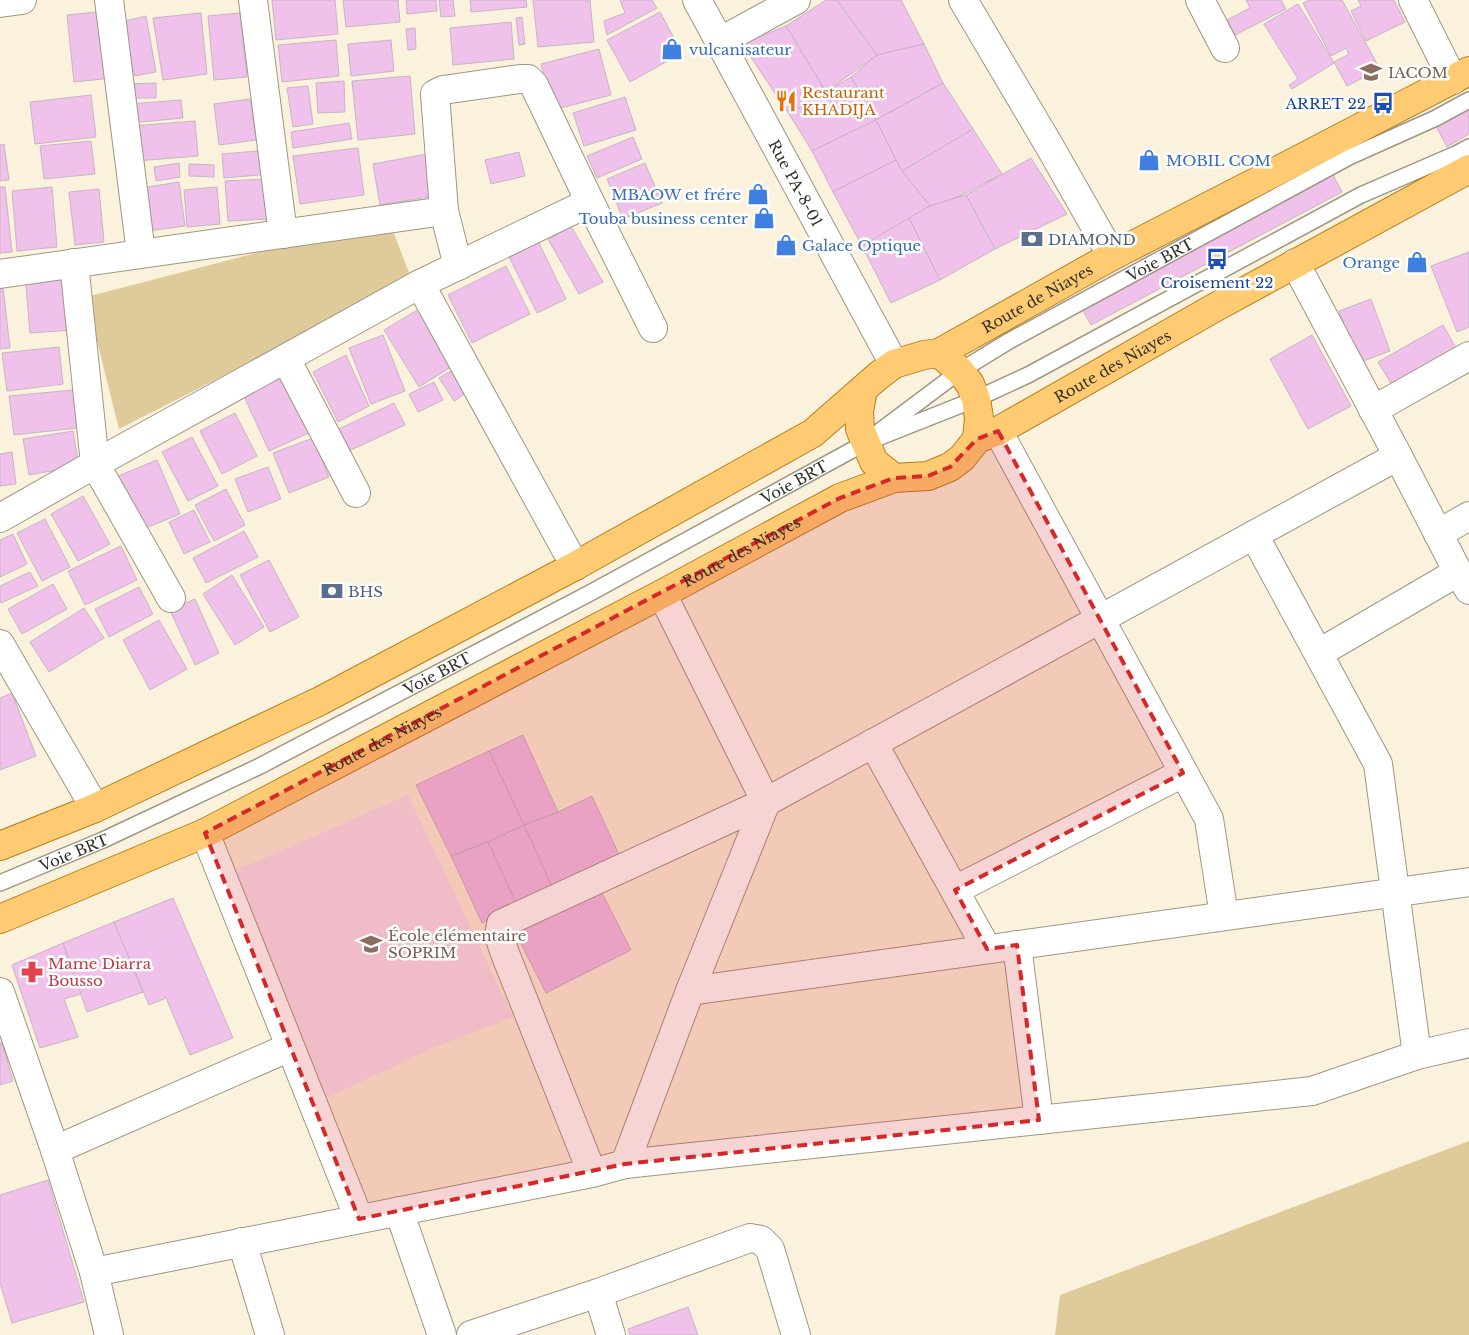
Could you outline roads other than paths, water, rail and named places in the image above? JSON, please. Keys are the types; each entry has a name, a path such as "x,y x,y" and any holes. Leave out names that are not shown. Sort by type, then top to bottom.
{"main road":[{"name":"Route de Niayes","path":"894,364 924,355 939,353 1112,256 1252,184 1464,84"},
{"name":"Route des Niayes","path":"0,919 205,833 662,594 840,498 894,478 928,476 950,467 987,435 1294,263 1469,168"},
{"path":"939,353 960,371 970,384 976,399 979,418 987,435"},
{"path":"0,846 95,808 320,701 575,566 813,433 894,364"},
{"path":"863,390 859,411 860,429 874,462 894,478"}],"street":[{"path":"0,3 22,0"},
{"path":"109,0 141,253"},
{"path":"253,0 283,234"},
{"name":"Rue PA-8-01","path":"697,0 894,364"},
{"path":"719,42 796,0"},
{"path":"963,0 1112,256"},
{"path":"1200,0 1225,48"},
{"path":"1413,0 1464,84"},
{"path":"458,266 444,211 435,94 443,90 528,79 534,85 653,328"},
{"path":"0,518 420,284 590,202"},
{"path":"0,274 444,211"},
{"path":"74,263 95,464 171,598"},
{"path":"1294,263 1464,581 1319,653"},
{"path":"420,284 575,566"},
{"path":"1373,410 1469,356"},
{"path":"286,359 356,494"},
{"path":"987,435 1100,619 1209,819 1224,916"},
{"path":"592,1173 504,951 499,935 501,924 766,802 1398,456"},
{"path":"1438,534 1469,516"},
{"path":"1254,535 1378,764 1417,1055"},
{"path":"625,1164 690,991 766,802 662,594"},
{"path":"0,644 95,808"},
{"path":"873,743 987,949"},
{"path":"954,890 1183,773"},
{"path":"205,833 359,1219"},
{"path":"690,991 1469,882"},
{"path":"1017,945 1038,1120"},
{"path":"0,992 55,1150 94,1272 109,1335"},
{"path":"94,1272 592,1173 625,1164 1312,1092 1417,1055 1469,1043"},
{"path":"55,1150 290,1047"},
{"path":"399,1211 442,1335"},
{"path":"471,1335 598,1293 750,1238 761,1240 770,1249 796,1335"},
{"path":"242,1242 270,1335"},
{"path":"598,1293 611,1335"}],"lane":[{"name":"Voie BRT","path":"865,443 960,371 1018,336 1340,162 1436,118 1464,84"},
{"name":"Voie BRT","path":"0,883 103,840 260,766 590,593 865,443 976,399 1036,371 1361,195 1469,147"}],"place":[{"name":"vulcanisateur","path":"672,49"},
{"name":"IACOM","path":"1371,72"},
{"name":"Restaurant KHADIJA","path":"786,101"},
{"name":"ARRET 22","path":"1383,103"},
{"name":"MOBIL COM","path":"1149,160"},
{"name":"MBAOW et frére","path":"758,194"},
{"name":"Touba business center","path":"764,218"},
{"name":"DIAMOND","path":"1032,239"},
{"name":"Galace Optique","path":"786,245"},
{"name":"Croisement 22","path":"1217,259"},
{"name":"Orange","path":"1417,262"},
{"name":"BHS","path":"332,591"},
{"name":"École élémentaire SOPRIM","path":"371,944"},
{"name":"Mame Diarra Bousso","path":"32,972"}]}
